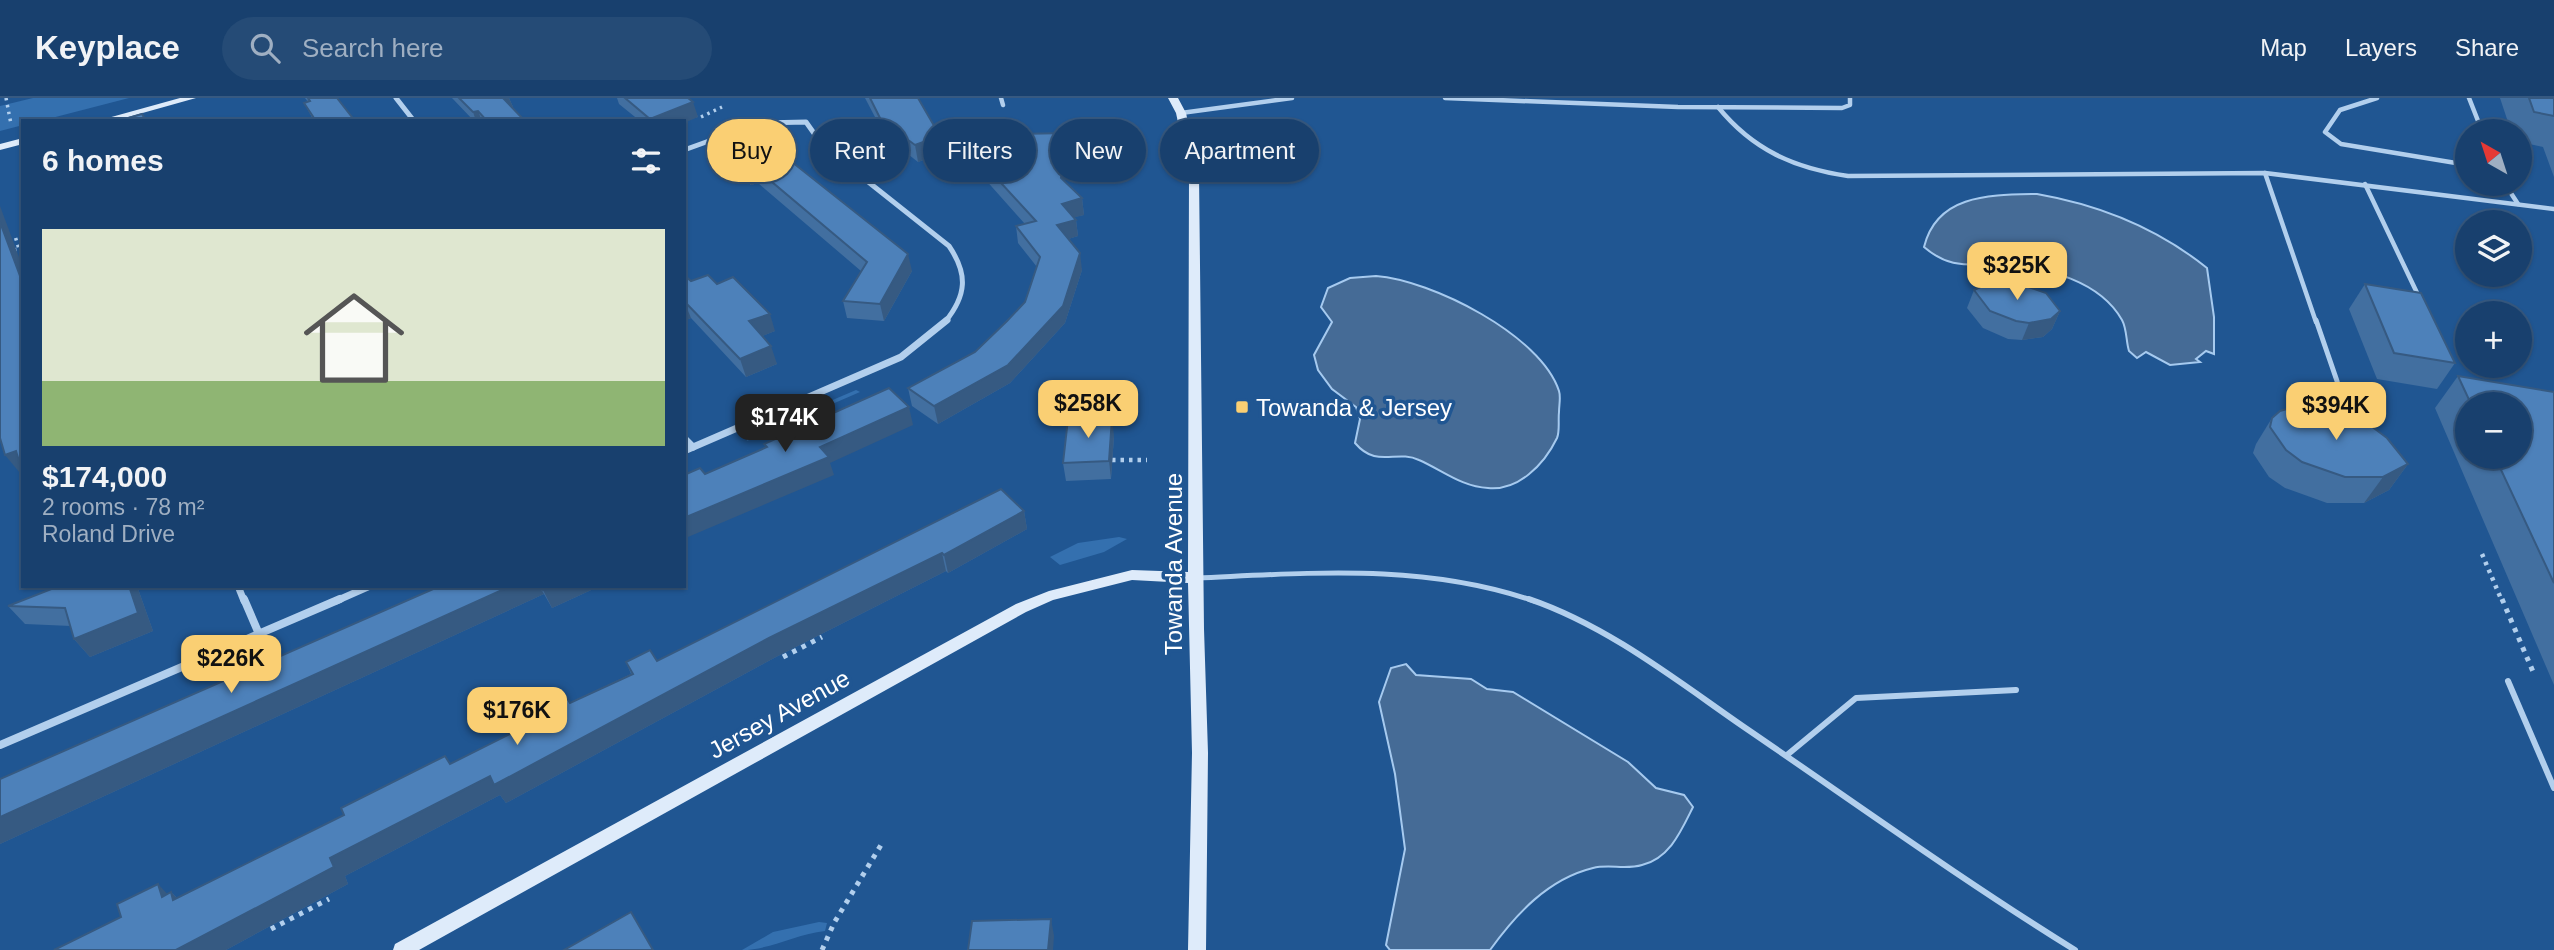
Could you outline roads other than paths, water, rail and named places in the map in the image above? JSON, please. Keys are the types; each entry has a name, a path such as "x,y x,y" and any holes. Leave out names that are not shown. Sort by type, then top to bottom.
{"main road":[{"path":"110,119 191,98"},
{"name":"Towanda Avenue","path":"1173,98 1181,113 1194,174 1196,578 1200,753 1197,950"},
{"path":"0,147 18,137"},
{"name":"Jersey Avenue","path":"402,950 1021,608 1049,596 1132,575 1196,578"}],"street":[{"path":"396,98 412,119"},
{"path":"686,149 764,121 783,118 806,121 823,146 954,251 965,278 962,297 952,314 938,331 901,357 686,450"},
{"path":"686,440 693,447"},
{"path":"239,588 258,634"},
{"path":"0,746 365,588"}],"lane":[{"path":"1000,98 1003,105"},
{"path":"1181,113 1244,101 1292,98"},
{"path":"1445,98 1678,107 1842,108 1850,105 1850,98"},
{"path":"1677,98 1678,107"},
{"path":"2377,98 2340,110 2325,132 2341,144 2455,163"},
{"path":"2469,98 2477,119"},
{"path":"1718,107 1742,136 1757,147 1794,165 1835,174 1870,177 2264,173 2554,209"},
{"path":"2264,173 2337,381 2347,422"},
{"path":"2365,184 2423,306"},
{"path":"2513,196 2518,204"},
{"path":"1196,578 1396,573 1462,580 1521,595 1615,639 1787,755 1920,850 2075,950"},
{"path":"2508,681 2554,788"},
{"path":"1787,755 1856,698 2016,690"}],"place":[{"name":"Towanda & Jersey","path":"1242,407"}]}
